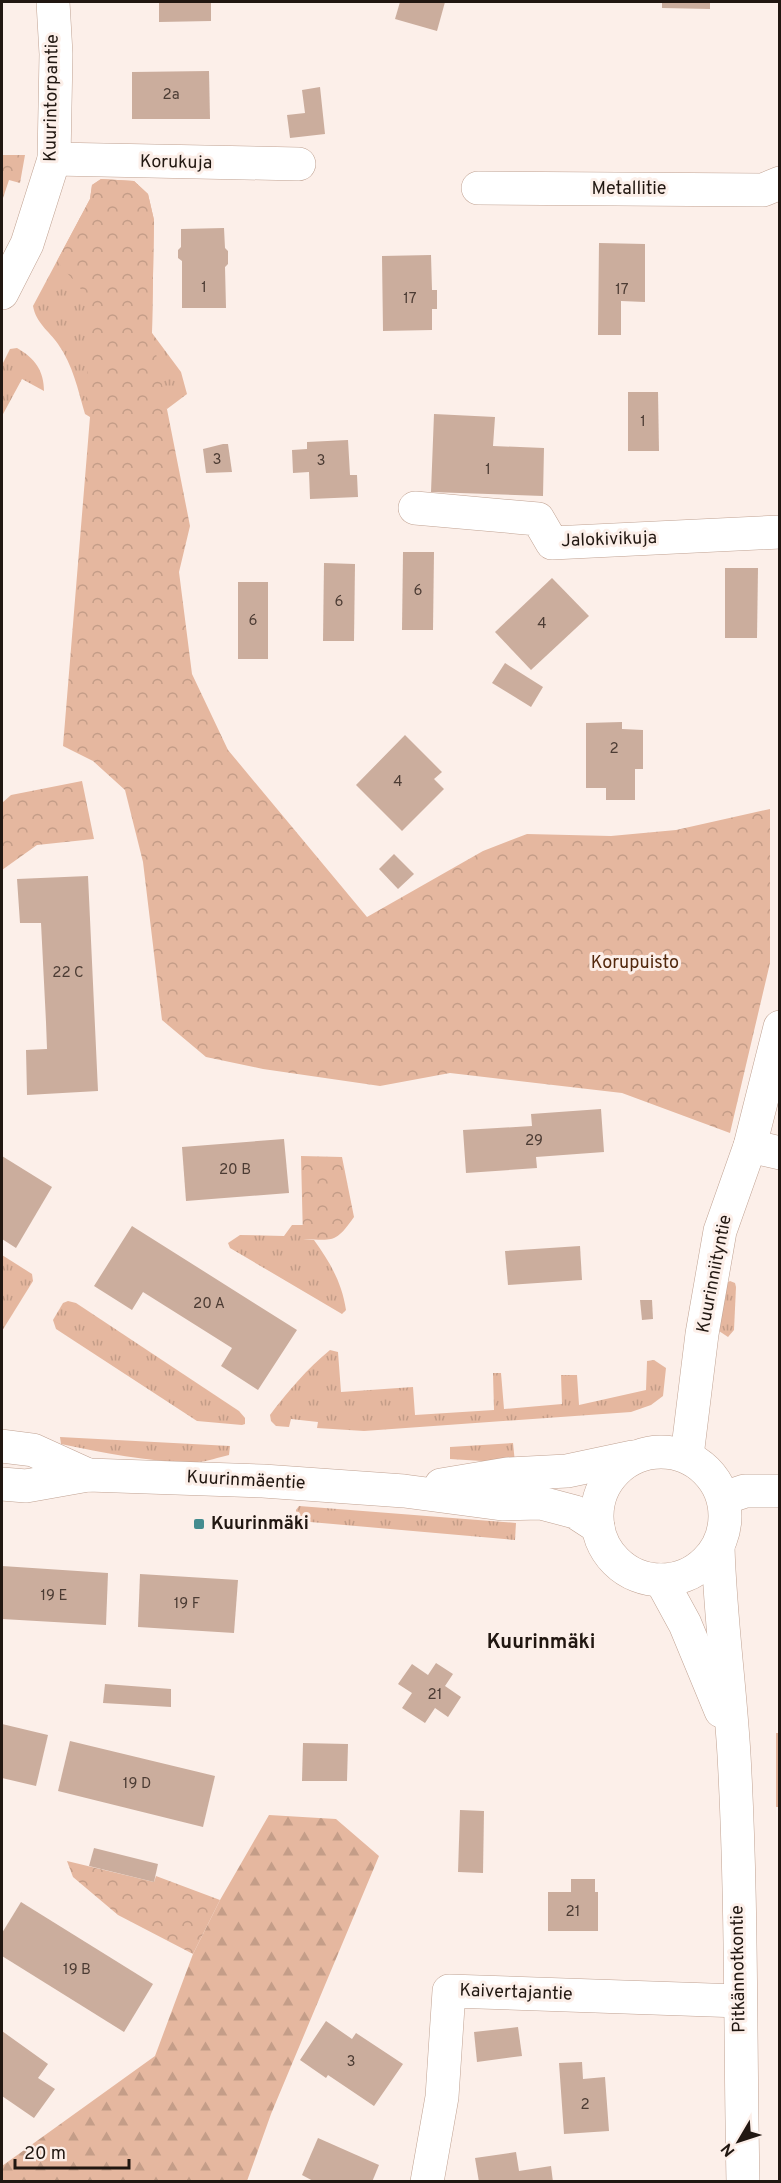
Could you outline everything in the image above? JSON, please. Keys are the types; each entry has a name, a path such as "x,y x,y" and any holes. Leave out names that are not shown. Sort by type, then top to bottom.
{"street":[{"name":"Kuurintorpantie","path":"2,293 27,244 54,159 56,54 53,2"},
{"name":"Korukuja","path":"54,159 299,164"},
{"name":"Metallitie","path":"478,188 763,190 780,183"},
{"name":"Jalokivikuja","path":"415,508 538,519 552,543 780,532"},
{"name":"Kuurinniityntie","path":"687,1456 702,1334 720,1231 765,1149 780,1027"},
{"name":"Kuurinmäentie","path":"2,1446 33,1450 88,1475"},
{"path":"662,1451 687,1456 708,1471 724,1498 726,1523 718,1547 706,1562 685,1576 661,1580 636,1575 615,1561 601,1540 598,1527 598,1502 608,1479 627,1461 662,1451"},
{"name":"Kuurinmäentie","path":"404,1491 507,1474 567,1471 638,1456"},
{"name":"Kuurinmäentie","path":"2,1484 26,1486 88,1475 263,1480 404,1491 502,1504 541,1503 576,1512 598,1527"},
{"path":"724,1498 745,1491 780,1491"},
{"name":"Pitkännotkontie","path":"718,1547 721,1618 734,1756 743,2181"},
{"name":"Pitkännotkontie","path":"661,1580 685,1624 720,1708 734,1756"},
{"name":"Kaivertajantie","path":"427,2181 442,2097 449,1990 740,2001"}],"green space":[{"path":"2,155 25,155 20,183 9,180 2,201"},
{"path":"101,179 134,181 148,194 154,220 152,333 181,372 187,394 167,409 145,384 85,414 68,360 40,322 33,306 90,199 92,185"},
{"name":"Korupuisto","path":"101,179 134,181 148,194 154,220 152,333 190,526 179,572 192,674 228,750 367,917 483,851 527,834 611,836 676,830 770,809 770,963 730,1133 622,1093 450,1073 380,1086 263,1069 206,1057 162,1020 143,862 125,790 93,761 63,746 90,417 85,414 91,301 57,261 90,199 92,185"},
{"path":"17,348 29,356 37,366 44,384 44,391 22,379 2,416 2,365 10,349"},
{"path":"82,781 94,839 37,845 2,870 2,803 11,795"},
{"path":"301,1156 342,1157 354,1217 342,1232 333,1238 303,1239"},
{"path":"292,1225 303,1225 303,1239 314,1240 330,1265 344,1300 346,1310 342,1314 230,1248 228,1243 240,1235 284,1236"},
{"path":"2,1255 32,1274 33,1281 2,1331"},
{"path":"730,1281 735,1283 736,1287 734,1330 728,1337 719,1331 727,1283"},
{"path":"68,1301 76,1303 239,1411 245,1418 245,1424 197,1421 56,1329 53,1320 63,1303"},
{"path":"330,1350 338,1352 341,1392 413,1387 415,1415 494,1410 493,1373 501,1373 504,1409 562,1404 561,1375 577,1375 579,1405 646,1390 647,1361 654,1360 666,1368 663,1396 651,1405 631,1412 364,1431 317,1428 318,1422 291,1419 289,1427 276,1426 271,1421 270,1415 298,1381"},
{"path":"60,1437 230,1446 229,1455 201,1462 180,1462 129,1457 61,1444"},
{"path":"513,1443 515,1463 450,1459 450,1447"},
{"path":"299,1506 516,1523 515,1540 299,1521 296,1510"},
{"path":"776,1733 780,1733 780,1807 776,1807"},
{"path":"269,1815 336,1819 379,1856 271,2114 247,2181 2,2181 2,2166 155,2056 193,1954 220,1900"},
{"path":"67,1861 154,1882 156,1876 220,1900 193,1954 118,1915 73,1877"}],"building":[{"path":"159,2 211,2 211,21 159,22"},
{"path":"400,2 445,2 437,31 395,19"},
{"path":"662,2 710,2 710,9 662,8"},
{"path":"209,71 210,119 132,119 132,72"},
{"path":"320,87 325,134 290,138 287,115 305,113 302,90"},
{"path":"224,228 225,248 228,251 228,264 225,267 226,308 182,308 182,261 178,258 178,250 181,247 181,229"},
{"path":"599,243 645,244 645,302 621,301 621,335 598,335"},
{"path":"431,255 432,290 437,290 437,309 432,309 432,330 383,331 382,256"},
{"path":"628,392 658,392 659,451 628,451"},
{"path":"434,414 495,417 493,446 544,448 543,496 431,492"},
{"path":"348,440 350,475 357,475 358,497 310,499 309,472 293,473 292,450 307,449 307,442"},
{"path":"228,444 232,472 206,473 203,449"},
{"path":"403,552 434,552 433,630 402,630"},
{"path":"324,563 355,564 354,641 323,641"},
{"path":"725,568 758,568 757,638 725,638"},
{"path":"552,578 589,616 531,670 495,632"},
{"path":"238,582 268,582 268,659 238,659"},
{"path":"505,663 543,687 531,707 492,683"},
{"path":"622,722 622,729 643,730 643,769 635,769 635,800 606,800 606,788 586,788 586,723"},
{"path":"405,735 442,772 434,779 444,789 402,831 356,785"},
{"path":"394,854 414,874 398,889 379,869"},
{"path":"88,876 98,1091 27,1095 26,1050 47,1049 46,1022 41,923 20,923 17,879"},
{"path":"601,1109 604,1152 536,1157 537,1168 466,1173 463,1130 532,1126 531,1114"},
{"path":"284,1139 289,1193 186,1201 182,1147"},
{"path":"2,1156 52,1187 16,1248 2,1239"},
{"path":"132,1226 297,1330 258,1390 221,1366 232,1348 143,1292 132,1310 94,1286"},
{"path":"580,1246 582,1280 508,1285 505,1251"},
{"path":"640,1300 652,1300 653,1319 642,1320"},
{"path":"2,1566 108,1573 106,1625 2,1619"},
{"path":"140,1574 238,1580 234,1633 138,1627"},
{"path":"436,1663 453,1674 445,1686 461,1697 448,1717 435,1708 425,1723 402,1708 412,1693 398,1684 412,1664 428,1675"},
{"path":"105,1684 171,1689 171,1707 103,1703"},
{"path":"2,1724 48,1735 36,1786 2,1778"},
{"path":"70,1741 215,1776 203,1827 58,1791"},
{"path":"303,1743 348,1744 347,1781 302,1781"},
{"path":"460,1810 484,1811 483,1873 458,1872"},
{"path":"94,1848 158,1864 154,1882 89,1866"},
{"path":"571,1879 595,1879 595,1892 598,1892 598,1931 548,1931 548,1892 571,1892"},
{"path":"21,1902 153,1984 124,2032 2,1956 2,1933"},
{"path":"326,2021 352,2039 356,2033 403,2064 374,2106 328,2075 326,2078 300,2060"},
{"path":"518,2027 522,2056 477,2062 474,2032"},
{"path":"2,2031 48,2064 38,2078 55,2089 34,2118 2,2096"},
{"path":"582,2062 583,2079 605,2077 609,2131 564,2134 559,2063"},
{"path":"318,2138 379,2165 372,2182 315,2182 302,2175"},
{"path":"516,2152 519,2171 551,2166 553,2182 479,2182 475,2158"}],"place":[{"name":"Kuurinmäki","path":"199,1524"}],"district":[{"name":"Kuurinmäki","path":"541,1643"}]}
